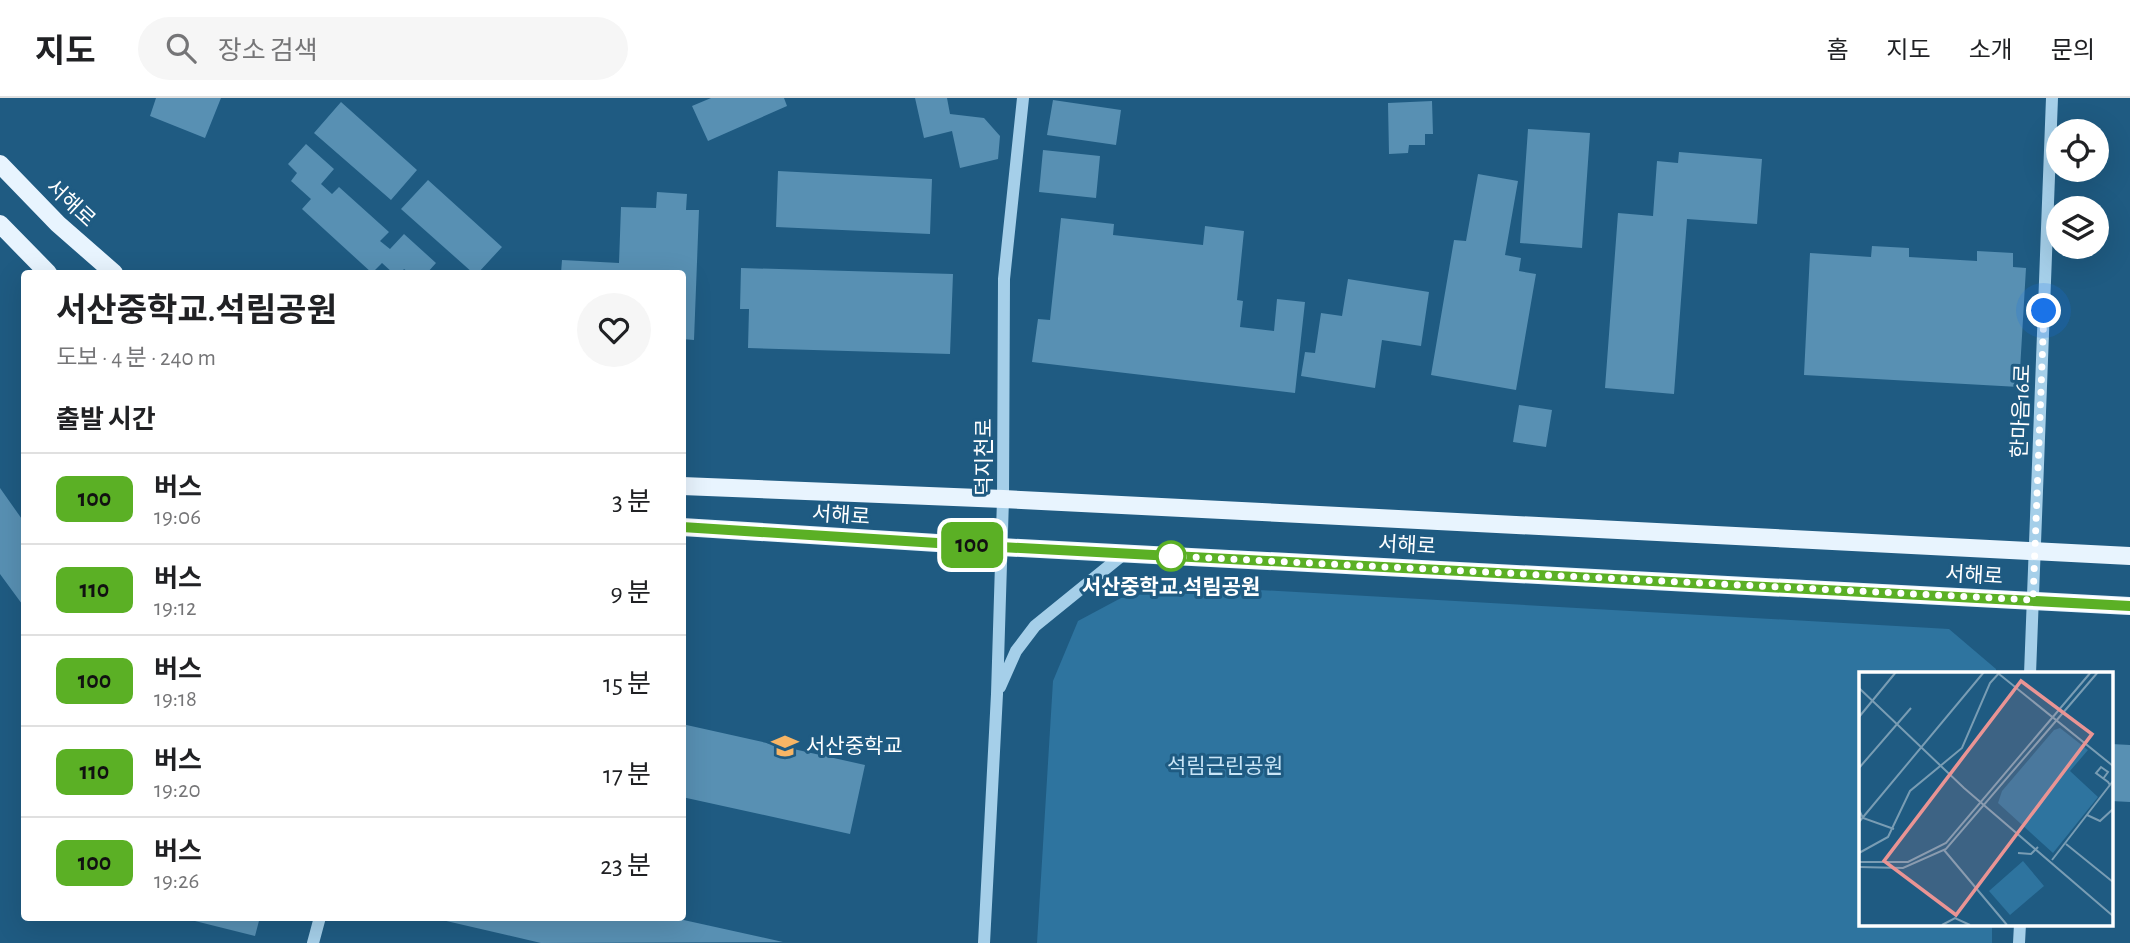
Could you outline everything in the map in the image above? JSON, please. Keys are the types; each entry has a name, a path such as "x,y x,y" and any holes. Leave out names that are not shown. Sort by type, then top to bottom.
{"main road":[{"name":"서해로","path":"0,164 58,224 111,270"},
{"path":"0,224 45,270"},
{"name":"서해로","path":"686,486 1003,499 2130,556"},
{"name":"서해로","path":"686,527 1001,547 2130,606"}],"street":[{"name":"덕지천로","path":"984,943 997,694 1003,499 1004,279 1023,98"},
{"name":"한마음16로","path":"2030,672 2052,98"},
{"path":"997,694 1016,651 1035,626 1125,553"},
{"path":"313,943 319,921"}],"green space":[{"name":"석림근린공원","path":"1189,586 1949,629 1996,669 1996,672 1859,672 1859,926 1992,926 1992,943 1037,943 1053,681 1078,621 1121,598"}],"building":[{"path":"156,98 221,98 205,138 150,116"},
{"path":"711,98 784,98 787,106 708,141 692,106"},
{"path":"915,98 947,98 950,114 984,118 1000,136 998,159 960,168 952,131 924,138"},
{"path":"1053,100 1121,110 1116,145 1047,135"},
{"path":"1432,101 1433,134 1425,134 1425,145 1409,145 1408,153 1389,154 1388,103"},
{"path":"341,102 417,170 391,200 314,133"},
{"path":"1528,129 1590,133 1582,248 1520,243"},
{"path":"306,144 334,169 321,184 332,194 339,187 389,232 380,241 390,249 404,234 436,263 430,270 390,270 382,263 375,270 369,270 302,209 311,199 291,181 297,173 288,164"},
{"path":"1043,150 1100,156 1096,198 1039,192"},
{"path":"1679,152 1762,159 1757,224 1687,219 1674,394 1605,388 1618,213 1653,216 1657,161 1678,163"},
{"path":"778,171 932,179 930,234 776,227"},
{"path":"1478,174 1518,181 1505,255 1521,258 1519,271 1536,274 1516,390 1431,375 1454,240 1466,241"},
{"path":"428,180 502,247 481,270 470,270 401,209"},
{"path":"657,192 687,194 686,210 699,210 694,340 686,339 686,270 561,270 562,260 619,263 621,207 656,208"},
{"path":"1061,218 1114,224 1113,235 1203,245 1205,226 1244,231 1237,300 1243,301 1240,327 1274,331 1277,299 1305,302 1295,393 1032,362 1038,319 1050,320"},
{"path":"1872,246 1909,248 1909,257 1977,261 1977,251 2013,253 2013,267 2026,268 2019,387 1804,375 1810,253 1871,257"},
{"path":"741,268 953,274 950,354 748,348 749,309 740,309"},
{"path":"1348,279 1429,292 1421,346 1382,340 1375,388 1301,376 1305,352 1315,353 1321,313 1342,316"},
{"path":"1519,405 1552,410 1546,447 1513,442"},
{"path":"0,488 21,518 21,603 0,574"},
{"name":"서산중학교","path":"686,725 865,765 850,834 686,798"},
{"path":"2112,744 2130,745 2130,802 2112,801"},
{"path":"195,921 259,921 255,936"},
{"path":"446,921 686,921 783,942 541,943"}],"bus line":[{"name":"100","path":"686,527 1001,547 2130,606"}],"place":[{"name":"서산중학교.석림공원","path":"1171,556"},
{"name":"서산중학교","path":"785,746"}],"route":[{"path":"1171,556 2033,600 2044,311"}]}
